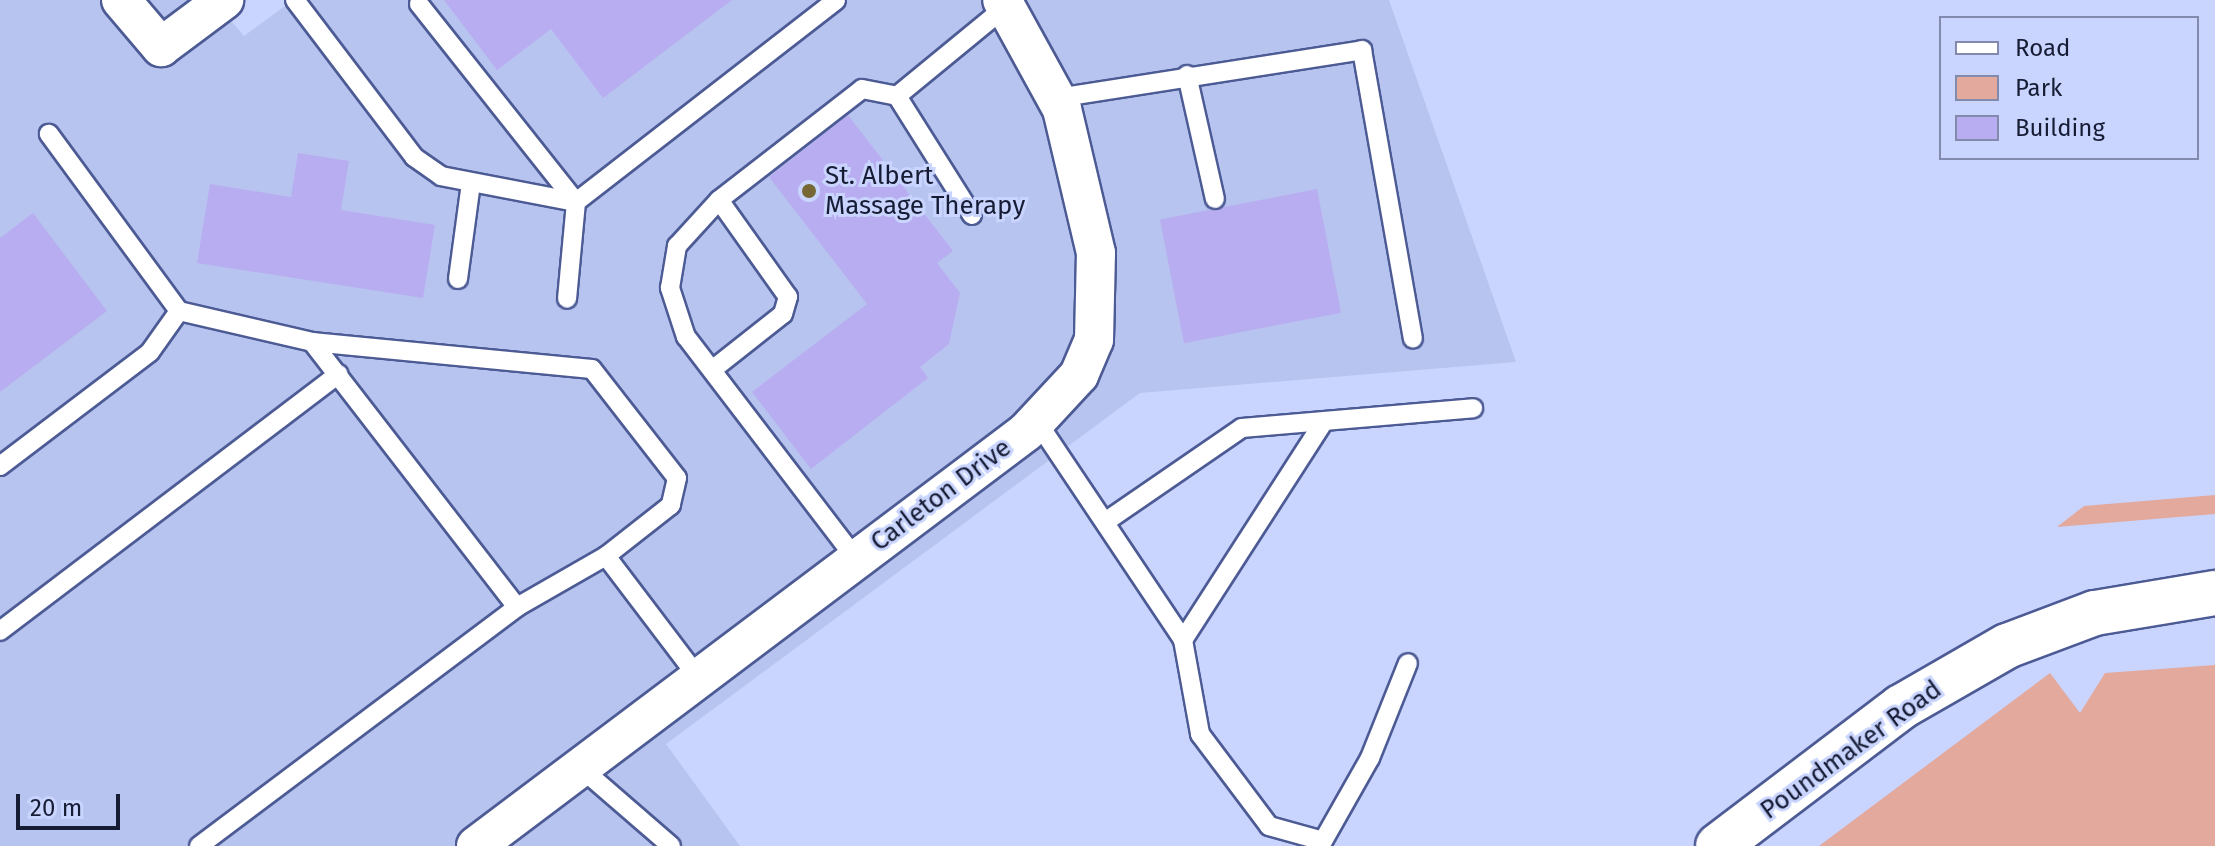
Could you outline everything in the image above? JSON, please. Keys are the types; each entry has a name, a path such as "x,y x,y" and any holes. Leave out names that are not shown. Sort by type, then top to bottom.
{"street":[{"path":"121,0 161,47 224,0"},
{"name":"Carleton Drive","path":"476,846 1036,420 1079,375 1099,299 1096,253 1057,98 1007,2"},
{"name":"Poundmaker Road","path":"1718,846 1901,707 2007,646 2095,613 2215,593"}],"lane":[{"path":"295,0 414,157 441,176 576,202 836,0"},
{"path":"897,96 1007,2"},
{"path":"419,4 576,202 567,299"},
{"path":"1057,98 1187,75 1362,50 1413,339"},
{"path":"1187,75 1215,199"},
{"path":"856,559 686,337 670,288 677,246 719,200 862,89 897,96 972,215"},
{"path":"49,134 179,311 312,342 592,369 677,478 671,505 606,556 517,607 199,846"},
{"path":"458,279 471,183"},
{"path":"712,370 783,314 788,297 719,200"},
{"path":"0,466 150,352 179,311"},
{"path":"312,342 517,607"},
{"path":"0,631 338,374"},
{"path":"1105,522 1242,428 1473,408"},
{"path":"1036,420 1183,640 1200,734 1269,826 1323,841 1370,758 1408,663"},
{"path":"1183,640 1324,421"},
{"path":"606,556 698,677"},
{"path":"581,768 671,846"}],"shaded area":[{"path":"0,0 213,0 244,36 293,0 1389,0 1516,362 1140,393 666,744 740,846 0,846"}],"green space":[{"path":"2215,495 2215,514 2057,527 2084,506"},
{"path":"2215,665 2215,846 1819,846 2050,673 2080,713 2105,673"}],"building":[{"path":"444,0 732,0 603,98 551,29 497,70"},
{"path":"848,115 953,251 937,263 960,293 949,344 920,367 928,378 811,469 752,392 867,304 769,177"},
{"path":"298,153 349,161 341,210 435,225 423,298 197,263 210,184 291,197"},
{"path":"1317,189 1341,313 1184,343 1160,220"},
{"path":"33,213 107,311 0,392 0,238"}],"place":[{"name":"St. Albert Massage Therapy","path":"809,191"}]}
